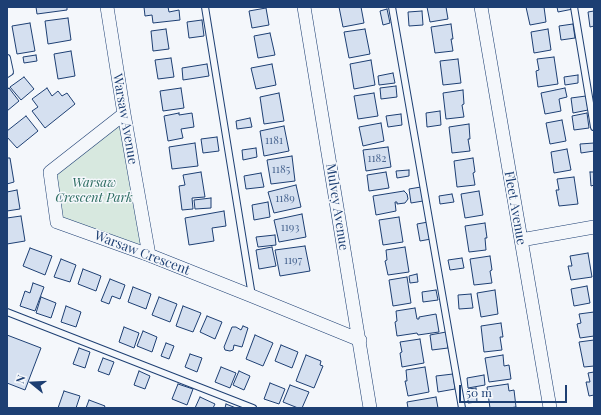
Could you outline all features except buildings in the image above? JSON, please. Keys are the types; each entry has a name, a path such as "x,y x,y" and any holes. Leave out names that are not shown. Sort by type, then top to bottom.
{"street":[{"name":"Warsaw Avenue","path":"106,7 149,255"},
{"name":"Mulvey Avenue","path":"304,7 370,408"},
{"name":"Fleet Avenue","path":"481,7 550,408"},
{"name":"Warsaw Crescent","path":"124,114 50,172 56,222 149,255 360,340"},
{"path":"521,240 594,227"}],"lane":[{"path":"205,7 252,296"},
{"path":"392,7 462,408"},
{"path":"574,7 594,127"},
{"path":"7,58 10,72 7,74"},
{"path":"7,312 253,408"}],"green space":[{"name":"Warsaw Crescent Park","path":"124,114 149,255 57,222 50,172"}]}
